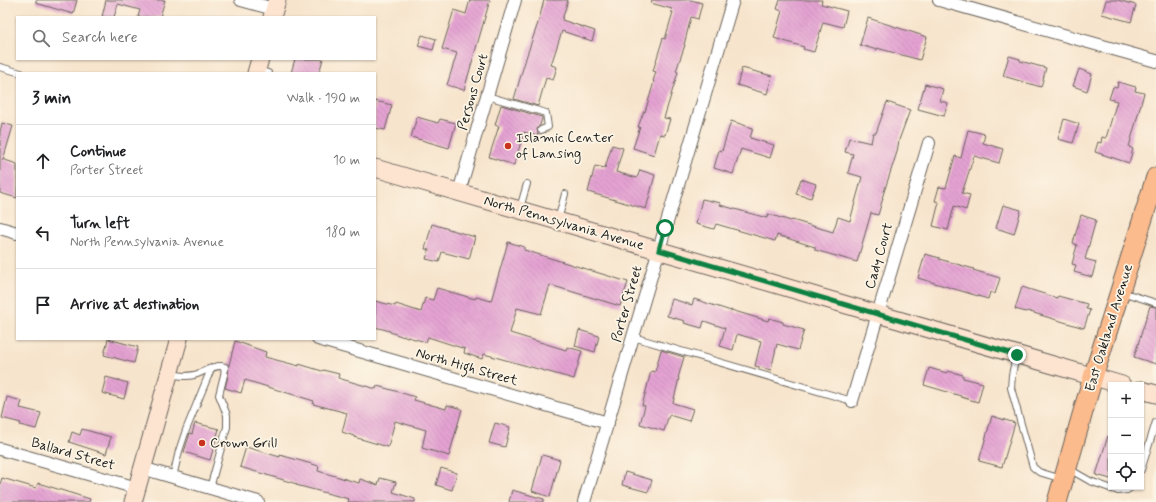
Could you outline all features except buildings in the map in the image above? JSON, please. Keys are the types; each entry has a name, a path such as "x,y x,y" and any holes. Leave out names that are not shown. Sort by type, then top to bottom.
{"main road":[{"name":"East Oakland Avenue","path":"1057,502 1156,177"}],"street":[{"path":"241,0 274,9"},
{"name":"Persons Court","path":"459,192 516,0"},
{"name":"Porter Street","path":"584,502 733,0"},
{"path":"939,0 1156,61"},
{"name":"Cady Court","path":"852,401 928,143"},
{"name":"North Pennsylvania Avenue","path":"376,168 1112,382"},
{"path":"0,228 16,232"},
{"path":"135,495 179,340"},
{"name":"North High Street","path":"321,340 608,423"},
{"path":"1144,391 1156,394"},
{"name":"Ballard Street","path":"0,449 135,495"},
{"path":"142,468 258,502"}],"lane":[{"path":"0,67 18,72"},
{"path":"487,96 546,113 548,127 541,130"},
{"path":"519,210 527,184"},
{"path":"558,222 565,194"},
{"path":"1120,292 1156,303"},
{"path":"633,336 852,401"},
{"path":"1017,355 1012,375 1011,388 1033,467 1039,472 1065,474 1108,487"},
{"path":"169,374 184,377 219,366 225,367 219,395 228,415 227,427 210,488"},
{"path":"173,478 179,451 186,430 211,369"},
{"path":"1144,460 1156,422"},
{"path":"1115,490 1127,490"}],"place":[{"name":"Islamic Center of Lansing","path":"508,146"},
{"name":"Crown Grill","path":"202,443"}],"route":[{"path":"665,228 659,250 1017,355"}]}
